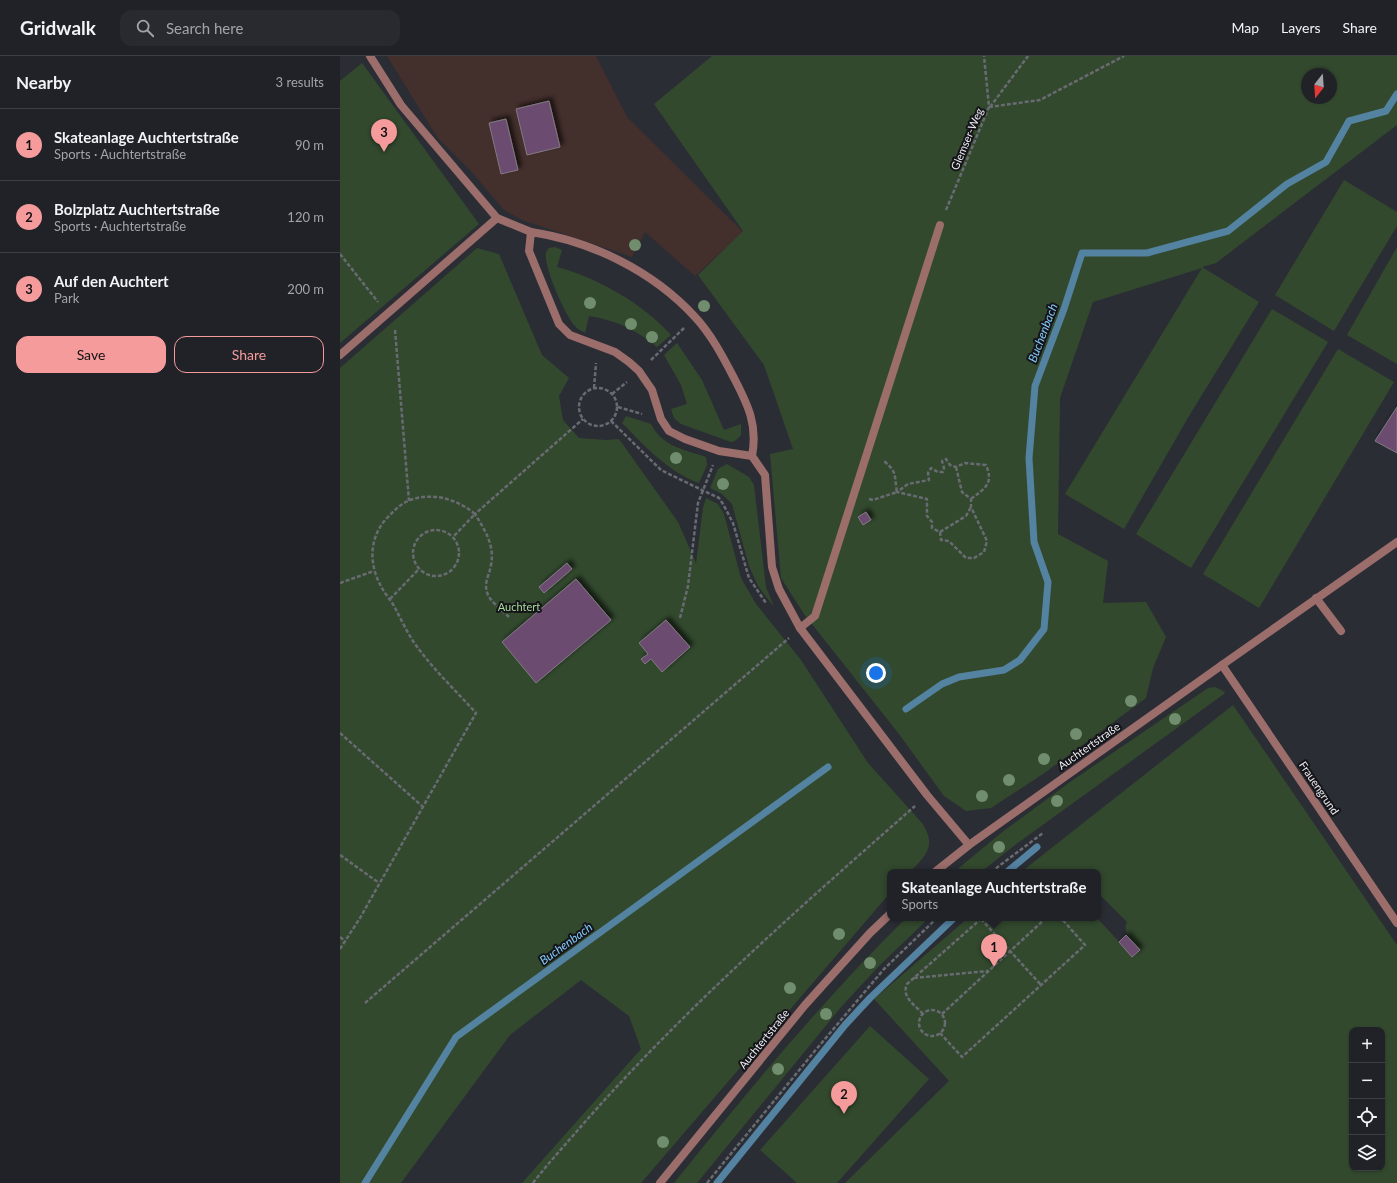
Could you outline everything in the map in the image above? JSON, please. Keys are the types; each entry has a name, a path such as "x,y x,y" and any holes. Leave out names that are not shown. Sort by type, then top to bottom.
{"street":[{"path":"370,56 401,105 497,218 531,232 556,236 599,250 644,274 696,317 715,344 749,408 755,439 752,456"},
{"path":"340,355 497,218"},
{"path":"800,628 815,616 940,225"},
{"path":"531,232 529,251 559,324 570,335 615,352 639,371 652,390 661,419 669,431 685,439 719,451 752,456 766,475 772,567 779,589 800,628 927,795 969,845"},
{"name":"Auchtertstraße","path":"939,869 969,845 1397,542"},
{"path":"1316,598 1341,631"},
{"name":"Frauengrund","path":"1222,665 1397,923"},
{"name":"Auchtertstraße","path":"660,1183 806,1005 870,933 887,917"}],"path":[{"name":"Glemser-Weg","path":"940,225 989,107 984,56"},
{"path":"989,107 1028,56"},
{"path":"989,107 1040,100 1124,56"},
{"path":"340,254 382,306"},
{"path":"393,308 409,501"},
{"path":"663,349 696,317"},
{"path":"594,388 597,344"},
{"path":"594,388 605,389 612,394 618,407 616,415 605,425 595,426 583,419 579,413 580,398 594,388"},
{"path":"618,407 661,419"},
{"path":"454,537 475,514 583,419"},
{"path":"611,421 662,470 719,498 733,523 741,555 753,585"},
{"path":"680,618 688,586 698,503 719,451"},
{"path":"853,494 874,500 897,492 908,484 929,480 928,473 931,468 938,472 944,472 942,462 946,459 950,465 956,467 966,463 986,465 990,474 986,488 971,499"},
{"path":"884,461 892,468 896,476 897,492"},
{"path":"956,467 962,492 971,499"},
{"path":"897,492 927,499 928,516 932,522 932,528 940,532"},
{"path":"340,948 380,883 422,806 476,713 417,647 390,599 382,589 374,571 372,558 374,542 381,524 397,507 420,497 443,497 465,506 475,514 488,535 492,552 491,565 485,584 489,596 510,617"},
{"path":"940,532 941,540 949,541 966,558 974,558 984,552 987,541 971,508 971,499"},
{"path":"940,532 966,516 971,508"},
{"path":"439,529 454,537 460,550 457,564 452,570 439,576 425,573 419,569 414,562 413,554 417,538 431,530 439,529"},
{"path":"390,599 419,569"},
{"path":"340,583 374,571"},
{"path":"365,1003 800,628"},
{"path":"340,733 422,806"},
{"path":"533,1183 627,1074 693,1008 804,903 927,795"},
{"path":"996,869 1043,833"},
{"path":"340,855 380,883"},
{"path":"707,1183 884,969 934,921"},
{"path":"923,1014 905,995 904,990 907,984 978,921"},
{"path":"984,921 1042,985"},
{"path":"942,1014 1043,921"},
{"path":"940,1033 962,1057 1042,985 1085,945 1064,921"},
{"path":"340,937 345,941"},
{"path":"914,978 989,971"},
{"path":"929,1010 935,1010 942,1014 945,1021 944,1028 940,1033 934,1036 923,1032 920,1025 920,1019 923,1014 929,1010"}],"shaded area":[{"path":"387,56 596,56 627,117 743,232 695,276 645,232 632,257 522,220 504,210 469,169 437,137"}],"green space":[{"path":"712,56 1397,56 1397,125 1216,263 1202,267 1259,302 1189,416 1124,529 1065,494 1202,268 1093,302 1060,398 1058,534 1108,561 1103,603 1146,602 1166,637 1153,668 1146,698 1043,774 991,808 966,811 944,796 899,734 804,614 781,578 770,454 793,449 764,365 698,275 743,231 654,104"},
{"path":"362,63 479,224 340,343 340,81"},
{"path":"1344,180 1397,212 1397,226 1334,331 1275,295"},
{"path":"555,247 562,250 557,267 588,278 618,293 647,312 671,335 657,347 633,331 608,320 589,316 585,333 577,328 566,312 551,279 548,268 546,252 549,248"},
{"path":"1397,247 1397,364 1347,335"},
{"name":"Auchtert","path":"477,248 499,254 542,355 569,378 559,396 563,420 579,438 606,440 619,439 678,522 696,563 703,508 706,498 718,504 724,514 741,578 756,604 801,660 868,763 922,823 929,838 928,850 913,869 887,869 887,896 641,1183 522,1183 641,1049 629,1016 581,980 510,1035 401,1183 340,1183 340,368"},
{"path":"1272,309 1328,342 1191,568 1136,534"},
{"path":"677,343 702,380 724,430 741,424 741,435 735,441 731,442 681,424 674,418 671,409 687,404 681,385 664,355"},
{"path":"1338,349 1394,382 1259,608 1203,574"},
{"path":"626,416 651,424 661,438 674,446 706,457 707,465 699,483 677,472 648,449 622,423"},
{"path":"727,464 749,477 754,485 766,587 774,607 758,586 749,566 732,504 722,494 710,488 718,469"},
{"path":"1215,687 1225,692 1015,845 985,869 958,869 1001,833 1070,782 1208,688"},
{"path":"1233,705 1397,945 1397,1183 845,1183 949,1081 874,999 965,921 1100,921 1133,957 1140,950 1127,934 1127,922 1101,896 1101,869 1025,869"},
{"path":"903,921 926,921 880,965 842,1006 697,1183 674,1183 786,1047 875,949"},
{"path":"870,1026 929,1079 837,1183 797,1183 760,1150"}],"building":[{"path":"549,101 560,147 527,155 516,109"},
{"path":"506,119 518,170 501,174 489,123"},
{"path":"1397,407 1397,453 1375,441"},
{"path":"866,512 871,520 863,525 858,517"},
{"path":"567,563 572,569 544,593 539,587"},
{"path":"576,579 611,620 536,683 502,642"},
{"path":"666,620 690,647 662,672 651,659 645,664 641,659 648,654 639,643"},
{"path":"1126,935 1140,950 1132,957 1119,942"}],"waterway":[{"name":"Buchenbach","path":"906,709 942,684 959,677 1004,670 1020,660 1044,629 1048,582 1034,542 1029,458 1035,386 1064,309 1082,253 1147,253 1228,231 1287,184 1326,162 1349,121 1386,111 1397,94"},
{"name":"Buchenbach","path":"365,1183 456,1037 828,767"},
{"path":"1011,869 1037,847"},
{"path":"717,1183 845,1025 870,998 951,921"}],"place":[{"name":"Auf den Auchtert","path":"384,152"},
{"name":"Skateanlage Auchtertstraße","path":"994,967"},
{"name":"Bolzplatz Auchtertstraße","path":"844,1114"}]}
